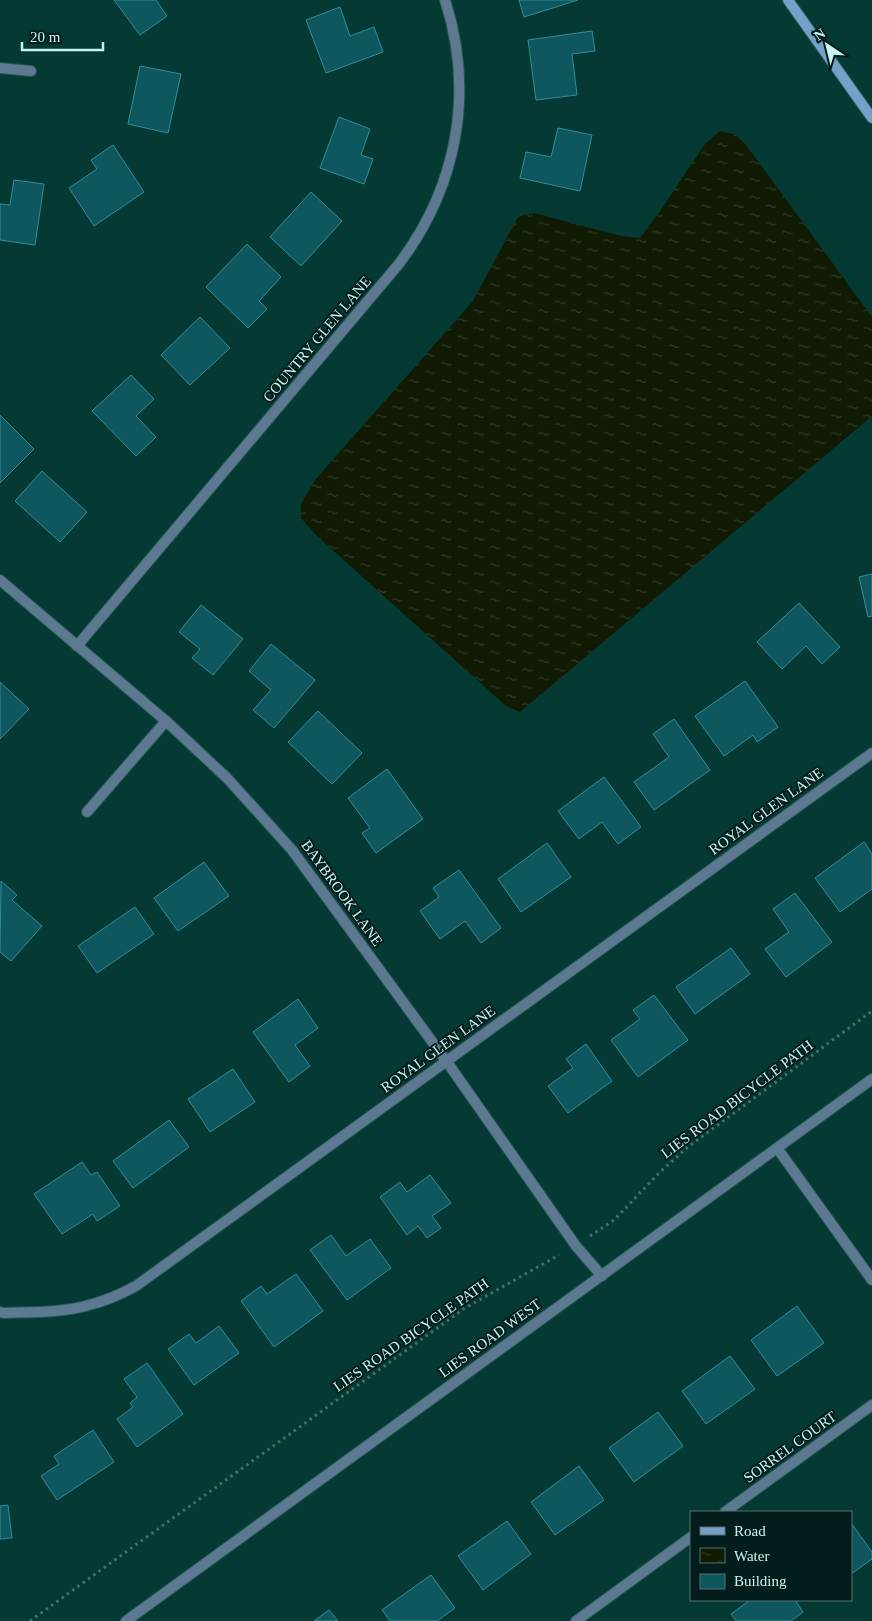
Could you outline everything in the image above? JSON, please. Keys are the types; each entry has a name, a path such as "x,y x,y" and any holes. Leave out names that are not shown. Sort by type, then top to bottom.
{"main road":[{"path":"788,0 872,118"}],"street":[{"name":"COUNTRY GLEN LANE","path":"76,646 398,266 428,222 441,194 453,153 458,117 460,83 458,56 453,24 445,0"},
{"path":"0,68 30,71"},
{"name":"BAYBROOK LANE","path":"0,580 166,721 227,778 292,850 447,1062 576,1246 602,1276"},
{"path":"87,812 166,721"},
{"name":"ROYAL GLEN LANE","path":"0,1312 73,1309 115,1297 136,1286 872,753"},
{"name":"LIES ROAD WEST","path":"126,1621 872,1079"},
{"path":"777,1148 872,1280"},
{"name":"SORREL COURT","path":"726,1511 872,1405"},
{"path":"576,1621 690,1538"}],"path":[{"name":"LIES ROAD BICYCLE PATH","path":"30,1621 465,1308 576,1246 614,1220 660,1172 688,1147 872,1011"}],"water":[{"path":"720,131 736,135 746,145 872,317 872,416 520,712 506,706 317,536 301,518 301,504 315,480 473,301 518,217 534,213 621,236 640,238 705,144"}],"building":[{"path":"114,0 156,0 167,16 140,35"},
{"path":"519,0 578,0 524,17"},
{"path":"340,7 350,36 374,27 383,52 326,73 306,20"},
{"path":"592,31 595,51 572,54 577,95 536,100 528,40"},
{"path":"140,66 181,74 168,133 128,124"},
{"path":"339,117 370,129 361,155 373,159 364,184 320,168"},
{"path":"558,128 592,135 580,191 520,178 526,152 551,157"},
{"path":"113,145 144,192 94,226 69,188 97,169 91,160"},
{"path":"14,180 44,184 35,245 0,240 0,204 10,205"},
{"path":"311,192 342,221 301,266 270,237"},
{"path":"247,244 281,277 259,301 267,309 248,328 206,287"},
{"path":"200,317 230,348 190,385 161,355"},
{"path":"131,375 154,399 136,416 156,437 136,456 92,411"},
{"path":"0,415 34,449 0,483"},
{"path":"42,471 87,512 60,542 15,501"},
{"path":"872,574 872,616 868,617 859,577"},
{"path":"799,603 840,647 822,664 806,646 782,669 757,642"},
{"path":"201,605 243,639 213,675 192,658 200,649 179,632"},
{"path":"271,644 315,680 274,728 253,710 271,690 249,671"},
{"path":"745,681 778,727 757,742 753,735 724,756 695,716"},
{"path":"0,682 29,709 0,739"},
{"path":"318,711 362,753 332,784 288,742"},
{"path":"674,719 710,770 654,810 634,782 669,757 653,734"},
{"path":"387,769 423,819 376,853 362,833 370,828 348,798"},
{"path":"604,777 641,827 618,844 602,822 579,839 558,811"},
{"path":"864,842 872,854 872,889 840,912 815,878"},
{"path":"547,843 571,877 521,912 498,879"},
{"path":"204,862 229,896 178,931 154,898"},
{"path":"459,870 501,928 481,943 465,921 440,939 420,911 439,897 433,888"},
{"path":"1,881 17,895 12,900 42,926 11,961 0,952"},
{"path":"795,893 832,942 786,977 765,949 789,932 773,909"},
{"path":"135,907 154,934 97,973 78,946"},
{"path":"731,948 750,974 695,1014 676,987"},
{"path":"654,995 688,1040 638,1077 611,1040 640,1019 633,1010"},
{"path":"298,999 318,1028 295,1045 310,1066 289,1082 253,1032"},
{"path":"586,1044 612,1081 568,1113 548,1086 573,1068 566,1059"},
{"path":"233,1069 255,1102 210,1132 188,1099"},
{"path":"169,1120 189,1147 133,1188 113,1161"},
{"path":"82,1162 91,1175 97,1172 120,1206 97,1221 93,1214 62,1234 34,1194"},
{"path":"430,1175 451,1203 432,1216 441,1228 427,1238 418,1226 407,1235 380,1197 400,1182 407,1192"},
{"path":"331,1235 346,1256 370,1239 391,1268 347,1300 310,1250"},
{"path":"296,1274 323,1311 274,1347 241,1301 261,1286 267,1294"},
{"path":"797,1306 824,1343 777,1376 751,1340"},
{"path":"219,1326 239,1353 194,1385 168,1349 189,1334 196,1343"},
{"path":"730,1356 755,1389 706,1424 682,1391"},
{"path":"147,1363 183,1414 137,1447 117,1419 133,1407 130,1403 137,1397 124,1379"},
{"path":"658,1412 683,1446 634,1482 609,1448"},
{"path":"93,1430 114,1462 57,1500 41,1476 59,1464 54,1456"},
{"path":"579,1466 604,1500 555,1535 531,1502"},
{"path":"8,1505 12,1538 0,1539 0,1506"},
{"path":"507,1521 531,1554 483,1590 458,1556"},
{"path":"852,1524 872,1552 872,1559 852,1573"},
{"path":"431,1575 455,1608 437,1621 390,1621 382,1610"},
{"path":"749,1601 796,1601 803,1612 791,1621 736,1621 731,1614"},
{"path":"329,1610 338,1621 314,1621"}]}
